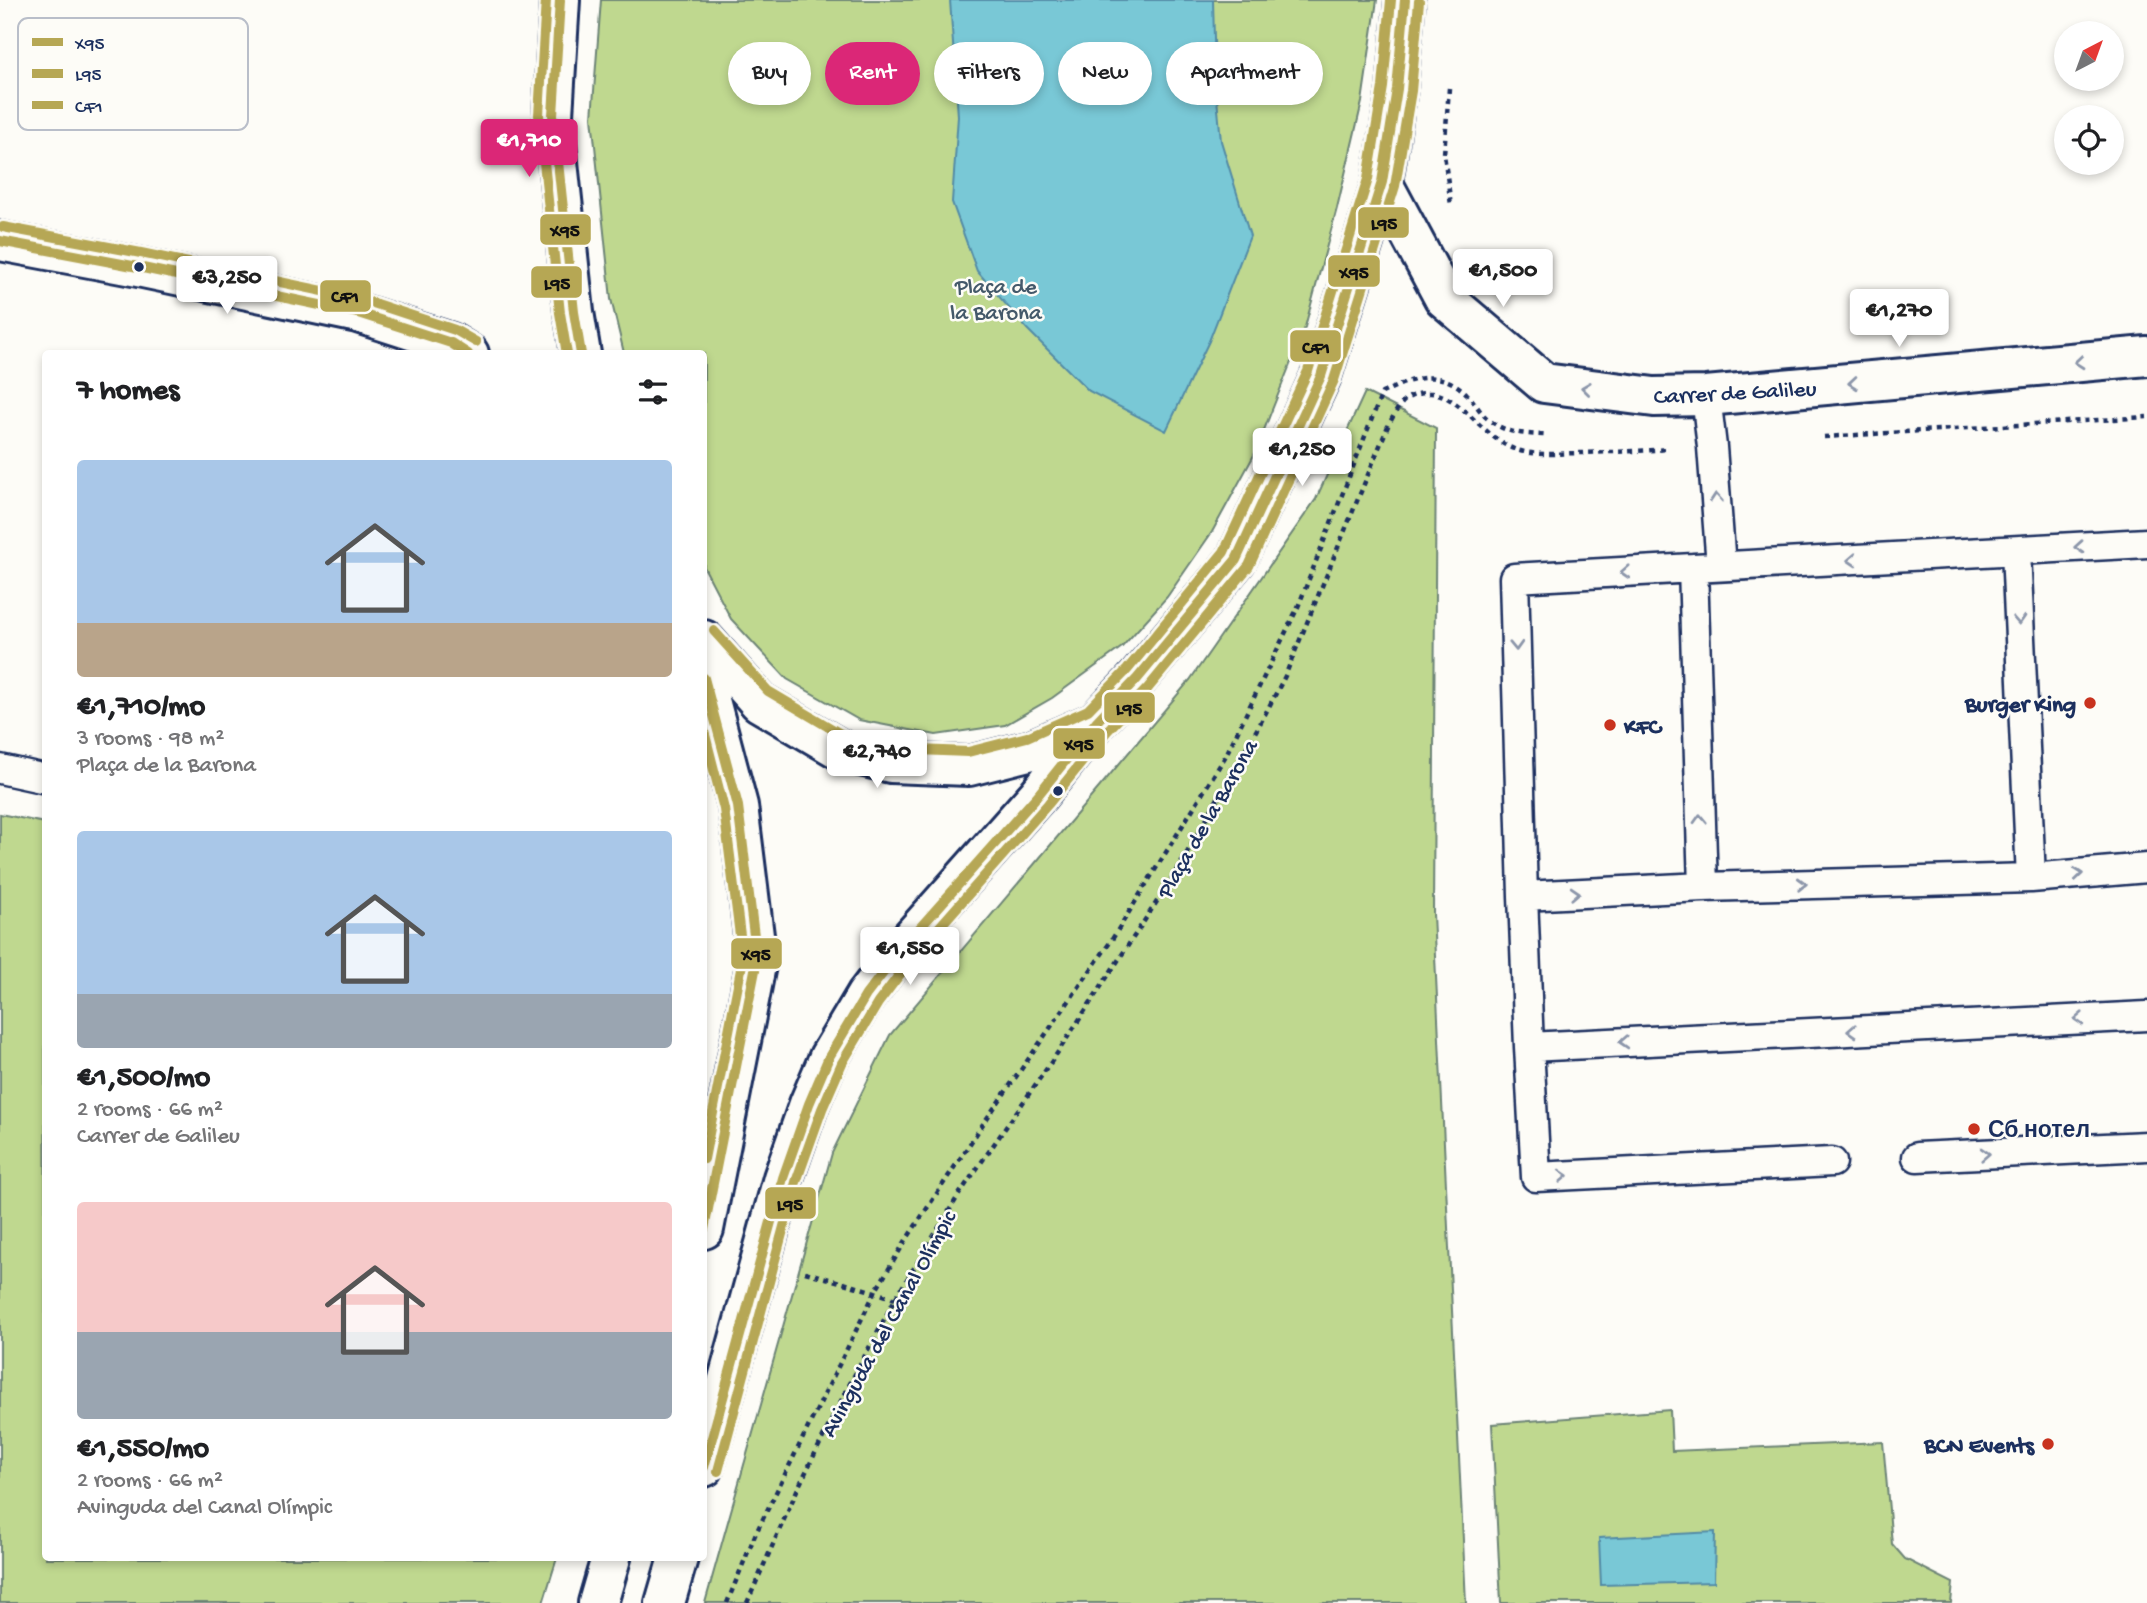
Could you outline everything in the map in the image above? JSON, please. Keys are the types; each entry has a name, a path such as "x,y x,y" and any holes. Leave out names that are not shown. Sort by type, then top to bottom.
{"street":[{"path":"559,0 552,115 580,350"},
{"path":"707,1456 783,1178 808,1104 829,1057 866,995 902,948 1038,795 1096,722 1137,678 1236,560 1321,376 1382,182 1397,89 1405,0"},
{"name":"Carrer de Galileu","path":"1382,182 1444,298 1544,383 1654,397 1706,396 2147,356"},
{"path":"0,241 345,310 409,342 452,343 463,350"},
{"path":"707,643 759,702 844,752 891,763 969,765 1032,750 1096,722"},
{"path":"707,689 738,806 757,960 707,1214"},
{"path":"598,1603 610,1561"},
{"path":"665,1603 677,1561"}],"lane":[{"path":"1706,396 1721,566"},
{"path":"1832,1162 1536,1177 1523,895 1514,578 2147,543"},
{"path":"2016,551 2031,878"},
{"path":"1693,568 1703,887"},
{"path":"0,769 42,778"},
{"path":"1523,895 2031,878 2147,868"},
{"path":"1529,1047 2147,1016"},
{"path":"1917,1157 2147,1146"}],"path":[{"path":"1450,77 1444,154 1452,214"},
{"path":"727,1603 755,1535 875,1292 982,1124 1111,941 1225,757 1298,607 1382,393 1403,382 1422,377 1444,379 1466,393 1489,420 1516,434 1547,435"},
{"name":"Plaça de la Barona","path":"1054,1058 1175,874 1261,722 1285,676 1388,426 1401,402 1412,395 1432,393 1450,398 1487,432 1513,449 1539,454 1712,447"},
{"path":"1816,438 2147,417"},
{"name":"Avinguda del Canal Olímpic","path":"747,1603 828,1427 895,1299 960,1193 1054,1058"},
{"path":"797,1269 895,1299"}],"green space":[{"name":"Plaça de la Barona","path":"601,0 1377,0 1362,102 1305,327 1254,455 1212,532 1167,597 1122,647 1052,698 1005,725 936,735 859,720 787,679 731,619 707,573 707,350 623,350 611,299 592,117"},
{"path":"1365,392 1436,428 1433,914 1466,1603 705,1603 832,1153 890,1035 1190,680 1316,499"},
{"path":"0,814 42,822 42,1561 556,1561 543,1603 0,1603"},
{"path":"1670,1410 1672,1451 1883,1442 1892,1544 1905,1559 1953,1583 1951,1603 1501,1603 1492,1424"}],"water":[{"path":"950,0 1213,0 1214,42 1166,42 1166,105 1218,105 1221,141 1250,236 1209,341 1166,431 1089,391 1027,329 977,271 952,202 957,105 1044,105 1044,42 953,42"},
{"path":"1715,1532 1714,1582 1601,1585 1599,1538"}],"transit line":[{"name":"L95","path":"546,0 539,115 566,350"},
{"name":"X95","path":"560,0 553,115 580,350"},
{"name":"CF1","path":"714,631 768,691 849,739 893,749 968,752 1027,737 1088,710 1127,670 1224,552 1308,371 1368,179 1383,87 1391,0"},
{"name":"X95","path":"707,1456 783,1178 829,1057 866,995 902,948 1038,795 1096,722 1137,679 1236,560 1321,376 1382,182 1397,89 1405,0"},
{"name":"L95","path":"718,1471 796,1182 842,1063 878,1003 913,957 1048,804 1107,731 1148,688 1249,566 1334,380 1395,186 1411,91 1419,1"},
{"name":"CF1","path":"3,227 361,299 455,330 476,342"},
{"name":"X95","path":"0,241 358,313 451,343 462,350"},
{"name":"X95","path":"707,689 738,806 757,960 707,1214"},
{"name":"L95","path":"707,743 724,809 743,959 707,1144"}],"place":[{"name":"Burger King","path":"2090,703"},
{"name":"KFC","path":"1610,725"},
{"name":"Сб нотел","path":"1974,1129"},
{"name":"BCN Events","path":"2048,1444"}]}
